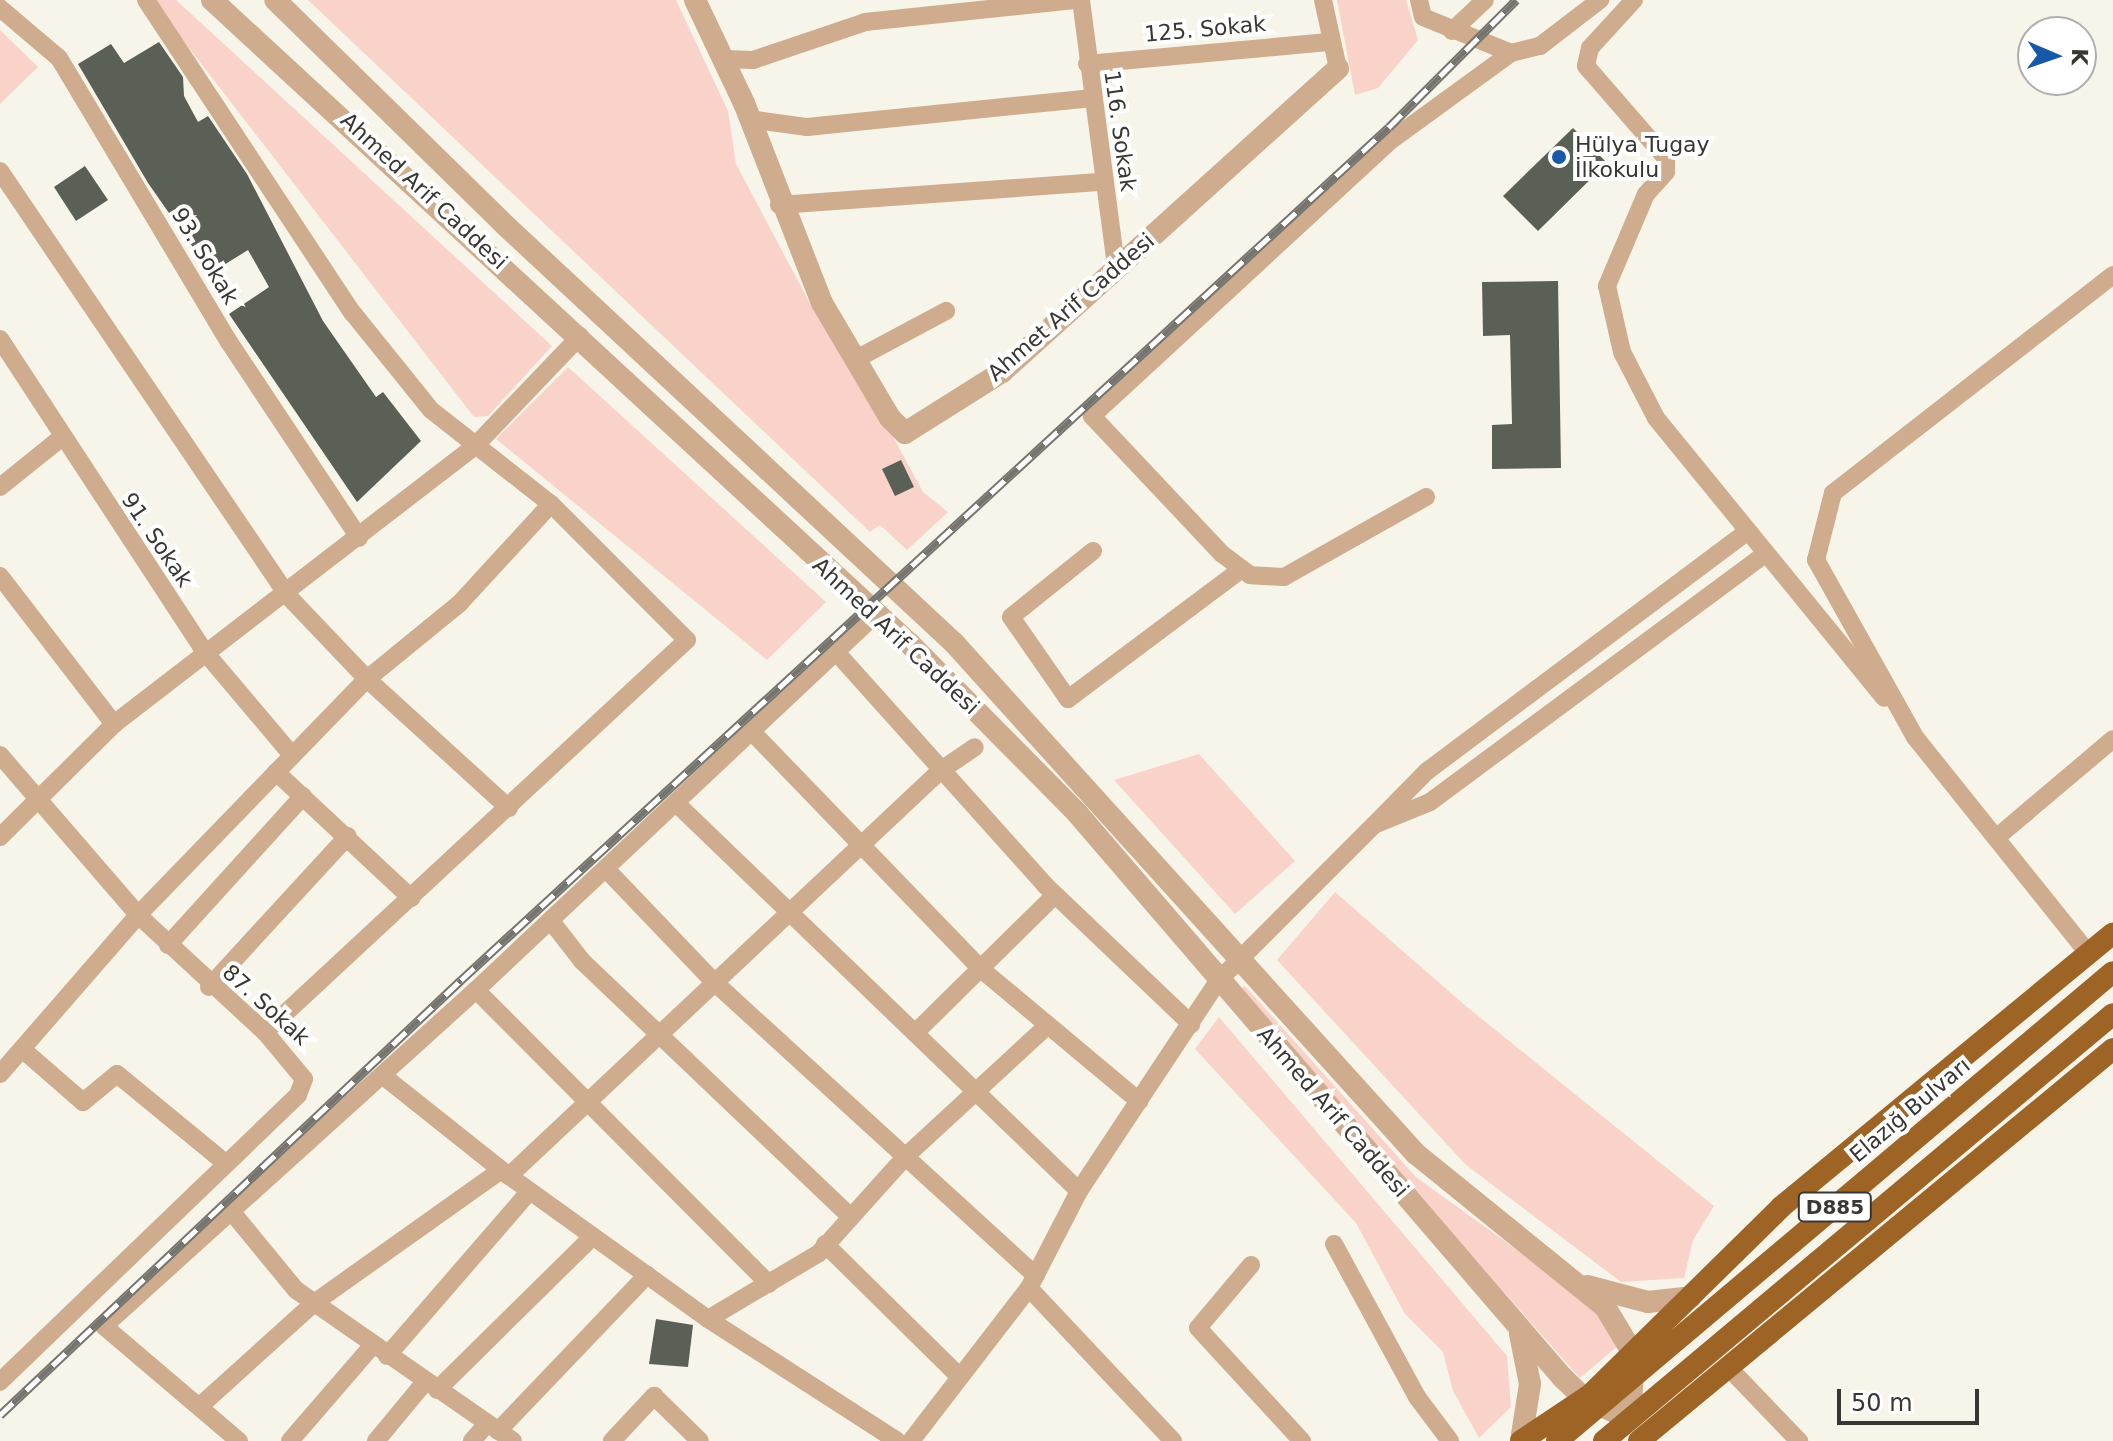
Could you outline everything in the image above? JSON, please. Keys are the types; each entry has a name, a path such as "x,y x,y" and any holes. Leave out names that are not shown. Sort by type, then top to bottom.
{"highway":[{"path":"1634,1366 1691,1297 1781,1207 2113,933"},
{"name":"Elazığ Bulvarı","path":"1557,1441 1594,1401 1634,1366 2113,972"},
{"name":"D885","path":"1604,1441 2110,1017"},
{"path":"1639,1441 2113,1049"},
{"path":"1521,1441 1594,1401"}],"street":[{"path":"146,0 352,312 431,410 551,504 687,640 265,1032"},
{"name":"Ahmed Arif Caddesi","path":"212,0 580,336 876,614 1077,813 1518,1329 1594,1401 1630,1419"},
{"name":"Ahmed Arif Caddesi","path":"275,0 506,226 954,643 1416,1154 1605,1307 1634,1366"},
{"name":"Ahmet Arif Caddesi","path":"695,0 749,119 779,205 822,303 858,358 890,418 913,433 1002,372 1338,68"},
{"path":"723,59 753,60 865,22 1075,0"},
{"name":"116. Sokak","path":"1081,0 1102,182 1116,267"},
{"path":"1323,0 1328,42 1338,68"},
{"path":"1419,0 1423,17 1511,53"},
{"path":"1452,31 1485,0"},
{"path":"1426,497 1284,577 1250,575 1092,416 1390,141 1511,53 1540,46 1600,0"},
{"path":"1634,0 1590,48 1586,66 1666,158 1666,172 1646,194 1607,286 1613,320 1656,418 2088,953"},
{"name":"93. Sokak","path":"0,8 59,58 229,342 359,538"},
{"name":"125. Sokak","path":"1087,64 1328,42"},
{"path":"749,119 807,127 1091,98"},
{"path":"0,171 288,596 367,679 509,808"},
{"path":"779,205 1102,182"},
{"path":"1915,737 1816,560 1833,493 2113,275"},
{"path":"858,358 946,311"},
{"path":"0,837 114,724 204,651 288,596 475,446 580,336"},
{"name":"91. Sokak","path":"0,339 61,438 204,651 292,755"},
{"path":"0,487 61,438"},
{"path":"0,1074 138,915 292,755 367,679 459,604 551,504"},
{"path":"911,1441 1032,1282 1079,1191 1218,981 1427,771 1748,531"},
{"path":"1093,551 1011,617 1068,699 1242,569"},
{"path":"1374,825 1430,802 1766,553"},
{"path":"0,576 114,724"},
{"path":"239,1441 104,1326 551,921 876,614"},
{"path":"837,653 940,771 1055,895 1191,1024"},
{"path":"752,732 982,970 1139,1101"},
{"path":"1996,838 2113,739"},
{"path":"200,1406 314,1303 505,1173 585,1103 940,771 975,747"},
{"name":"87. Sokak","path":"0,755 37,802 138,915 209,987 265,1032 302,1071 303,1086 0,1382"},
{"path":"276,772 411,898"},
{"path":"168,945 303,796"},
{"path":"677,804 791,910 1079,1191"},
{"path":"209,987 348,836"},
{"path":"606,869 713,981 906,1156 1032,1282 1173,1441"},
{"path":"916,1032 1055,895"},
{"path":"551,921 656,1035 849,1215"},
{"path":"476,990 585,1103 769,1284"},
{"path":"708,1319 769,1284 825,1244 906,1156 979,1094 1048,1025"},
{"path":"22,1049 83,1102 117,1074 224,1162"},
{"path":"382,1075 505,1173 708,1319 897,1441"},
{"path":"290,1441 380,1351 530,1191"},
{"path":"231,1211 314,1303 499,1432"},
{"path":"376,1441 593,1236"},
{"path":"825,1244 959,1376"},
{"path":"1334,1244 1417,1397 1450,1441"},
{"path":"1251,1265 1198,1328 1302,1441"},
{"path":"472,1441 499,1432 647,1275"},
{"name":"Ahmed Arif Caddesi","path":"1578,1283 1648,1302 1691,1297"},
{"name":"Ahmed Arif Caddesi","path":"1518,1329 1530,1384 1521,1441"},
{"path":"1630,1419 1634,1366"},
{"path":"1728,1367 1799,1441"},
{"path":"612,1441 654,1396 700,1441"}],"shaded area":[{"path":"152,0 176,0 552,346 488,416 474,417"},
{"path":"308,0 676,0 728,111 736,164 813,309 853,363 923,492 948,512 907,550 880,525 870,532"},
{"path":"1337,0 1406,0 1418,40 1378,88 1355,95"},
{"path":"0,30 38,67 0,104"},
{"path":"568,367 826,602 767,660 496,439"},
{"path":"1199,754 1295,861 1235,914 1114,780"},
{"path":"1335,892 1467,1007 1714,1206 1693,1240 1684,1278 1621,1282 1465,1164 1277,960"},
{"path":"1245,986 1416,1177 1589,1302 1619,1345 1580,1378 1238,991"},
{"path":"1219,1017 1507,1356 1511,1407 1479,1438 1453,1391 1443,1352 1405,1314 1356,1223 1195,1049"}],"building":[{"path":"159,42 183,77 184,96 198,122 208,116 247,174 323,321 376,397 383,392 421,441 357,502 229,314 269,287 248,250 211,273 148,183 78,64 111,44 124,63"},
{"path":"1573,128 1607,163 1538,231 1503,196"},
{"path":"85,166 108,200 76,221 54,187"},
{"path":"1558,281 1561,468 1492,469 1492,425 1512,424 1510,335 1483,336 1482,282"},
{"path":"901,460 914,487 895,496 882,469"},
{"path":"656,1319 693,1325 688,1367 649,1364"}],"railway":[{"path":"0,1415 461,980 1389,127 1516,0"}],"place":[{"name":"Hülya Tugay İlkokulu","path":"1559,157"}]}
